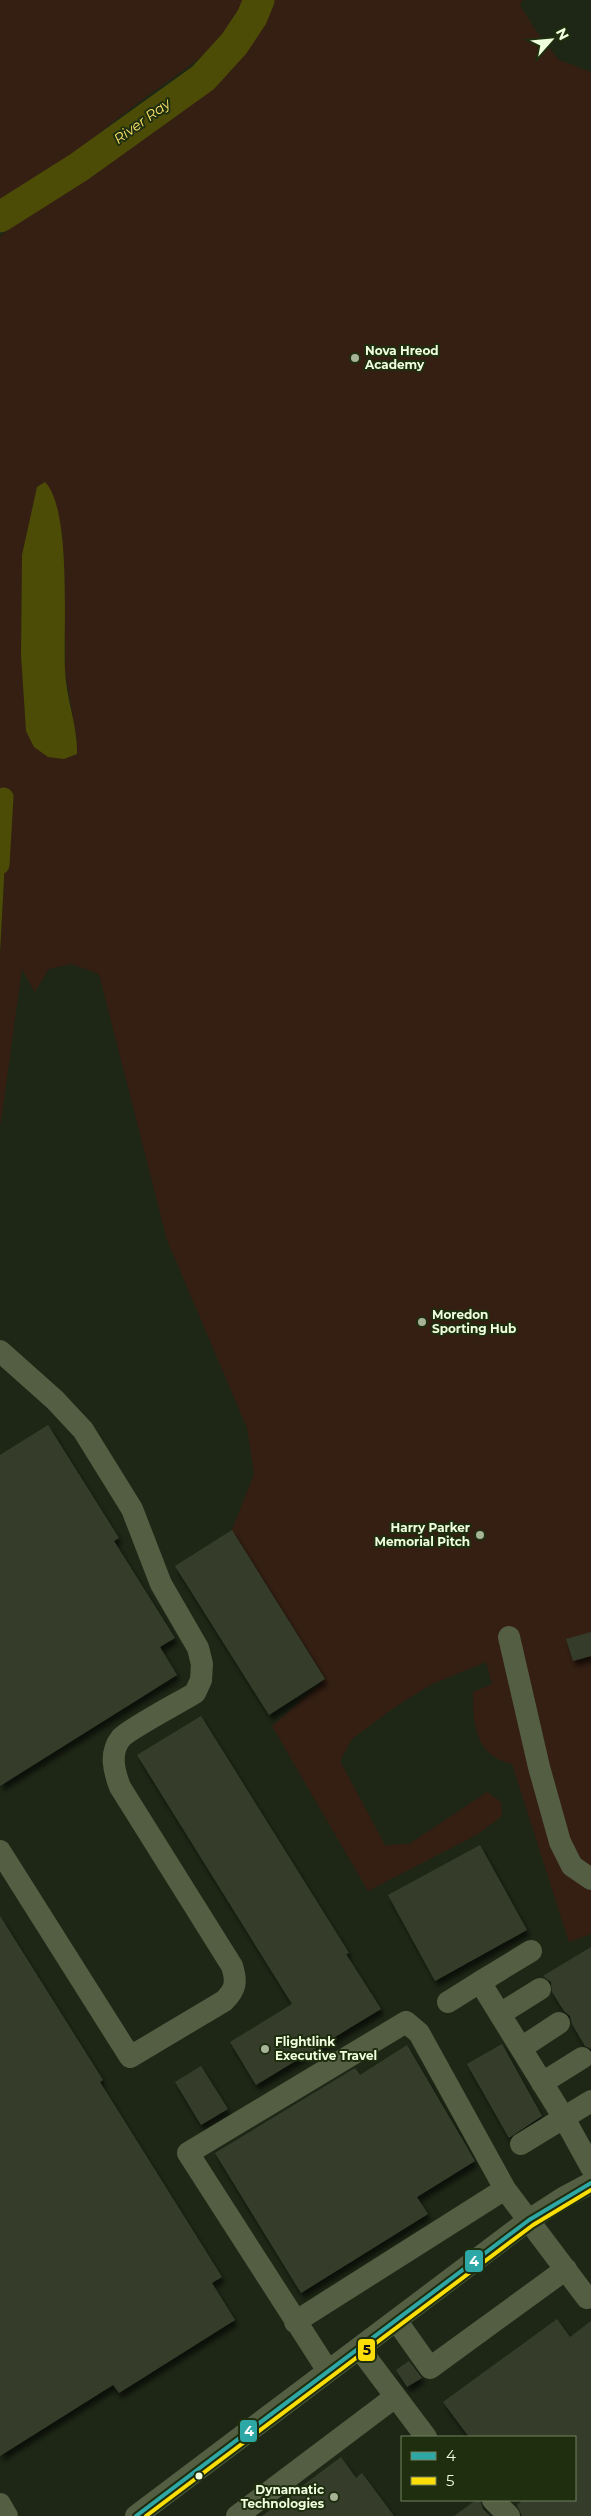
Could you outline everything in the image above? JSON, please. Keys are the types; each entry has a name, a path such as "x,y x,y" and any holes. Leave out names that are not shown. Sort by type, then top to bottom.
{"street":[{"path":"0,1351 55,1400 83,1430 132,1509 161,1584 198,1648 202,1664 202,1680 195,1692 122,1737 115,1751 113,1769 120,1787 232,1966 236,1980 234,1991 224,2001 130,2057 0,1851"},
{"path":"509,1637 539,1767 560,1842 572,1866 591,1879"},
{"path":"448,2002 531,1951"},
{"path":"480,1982 564,2118 591,2168"},
{"path":"500,2014 540,1990"},
{"path":"328,2371 188,2153 406,2022 418,2033 505,2189 587,2298"},
{"path":"521,2048 559,2023"},
{"path":"542,2083 582,2058"},
{"path":"521,2144 591,2101"},
{"path":"295,2322 505,2189"},
{"path":"136,2516 529,2220 588,2191"},
{"path":"396,2320 430,2368 566,2269"},
{"path":"359,2348 425,2436"},
{"path":"237,2516 395,2397"},
{"path":"494,2501 508,2516"},
{"path":"0,2504 7,2516"}],"shaded area":[{"path":"0,0 245,0 225,34 211,48 182,72 117,119 0,214"},
{"path":"271,0 523,0 520,5 535,29 559,60 591,72 591,1934 569,1942 512,1764 490,1754 483,1746 476,1727 473,1692 492,1684 486,1662 432,1684 395,1707 352,1739 340,1761 385,1845 409,1844 487,1792 501,1802 502,1816 478,1834 368,1891 272,1726 325,1679 232,1530 254,1474 247,1428 167,1240 99,974 71,964 49,969 35,992 22,969 0,1128 0,953 8,805 0,797 0,237 21,217 163,119 243,47","holes":["62,531 65,598 65,671 77,740 26,731 21,655 22,555"]},
{"path":"45,482 54,496 63,543 65,670 77,744 77,754 64,759 48,757 34,747 26,731 21,655 22,555 37,487"},
{"path":"0,797 8,805 0,953"}],"building":[{"path":"48,1425 119,1538 114,1541 175,1638 160,1647 177,1675 0,1786 0,1455"},
{"path":"232,1530 325,1679 269,1715 175,1566"},
{"path":"591,1632 591,1656 573,1661 566,1639"},
{"path":"201,1716 349,1953 346,1954 381,2009 256,2085 230,2042 292,2004 137,1755"},
{"path":"480,1845 527,1930 435,1981 388,1895"},
{"path":"0,1916 103,2080 100,2082 222,2277 212,2283 235,2320 119,2393 113,2385 0,2456"},
{"path":"591,1947 591,2049 585,2046 572,2024 570,2016 564,2011 552,1992 551,1982 543,1976"},
{"path":"502,2044 542,2116 509,2138 467,2064"},
{"path":"407,2045 475,2161 417,2197 428,2214 301,2293 215,2153 355,2068 360,2075"},
{"path":"201,2066 228,2109 201,2125 175,2082"},
{"path":"557,2319 570,2337 591,2321 591,2516 522,2516 517,2505 522,2501 576,2501 576,2436 468,2436 443,2402"},
{"path":"409,2361 422,2378 407,2387 396,2370"},
{"name":"Dynamatic Technologies","path":"341,2457 356,2478 362,2473 394,2516 262,2516"},
{"path":"475,2501 480,2501 483,2509 490,2516 454,2516"}],"waterway":[{"name":"River Ray","path":"0,217 79,167 203,78 234,44 252,17 259,0"},
{"path":"0,865 4,797"}],"transit line":[{"name":"4","path":"136,2516 529,2220 591,2183"},
{"name":"5","path":"146,2516 533,2225 591,2190"}],"place":[{"name":"Nova Hreod Academy","path":"355,358"},
{"name":"Moredon Sporting Hub","path":"422,1322"},
{"name":"Harry Parker Memorial Pitch","path":"480,1535"},
{"name":"Flightlink Executive Travel","path":"265,2049"},
{"name":"Dynamatic Technologies","path":"334,2497"}]}
